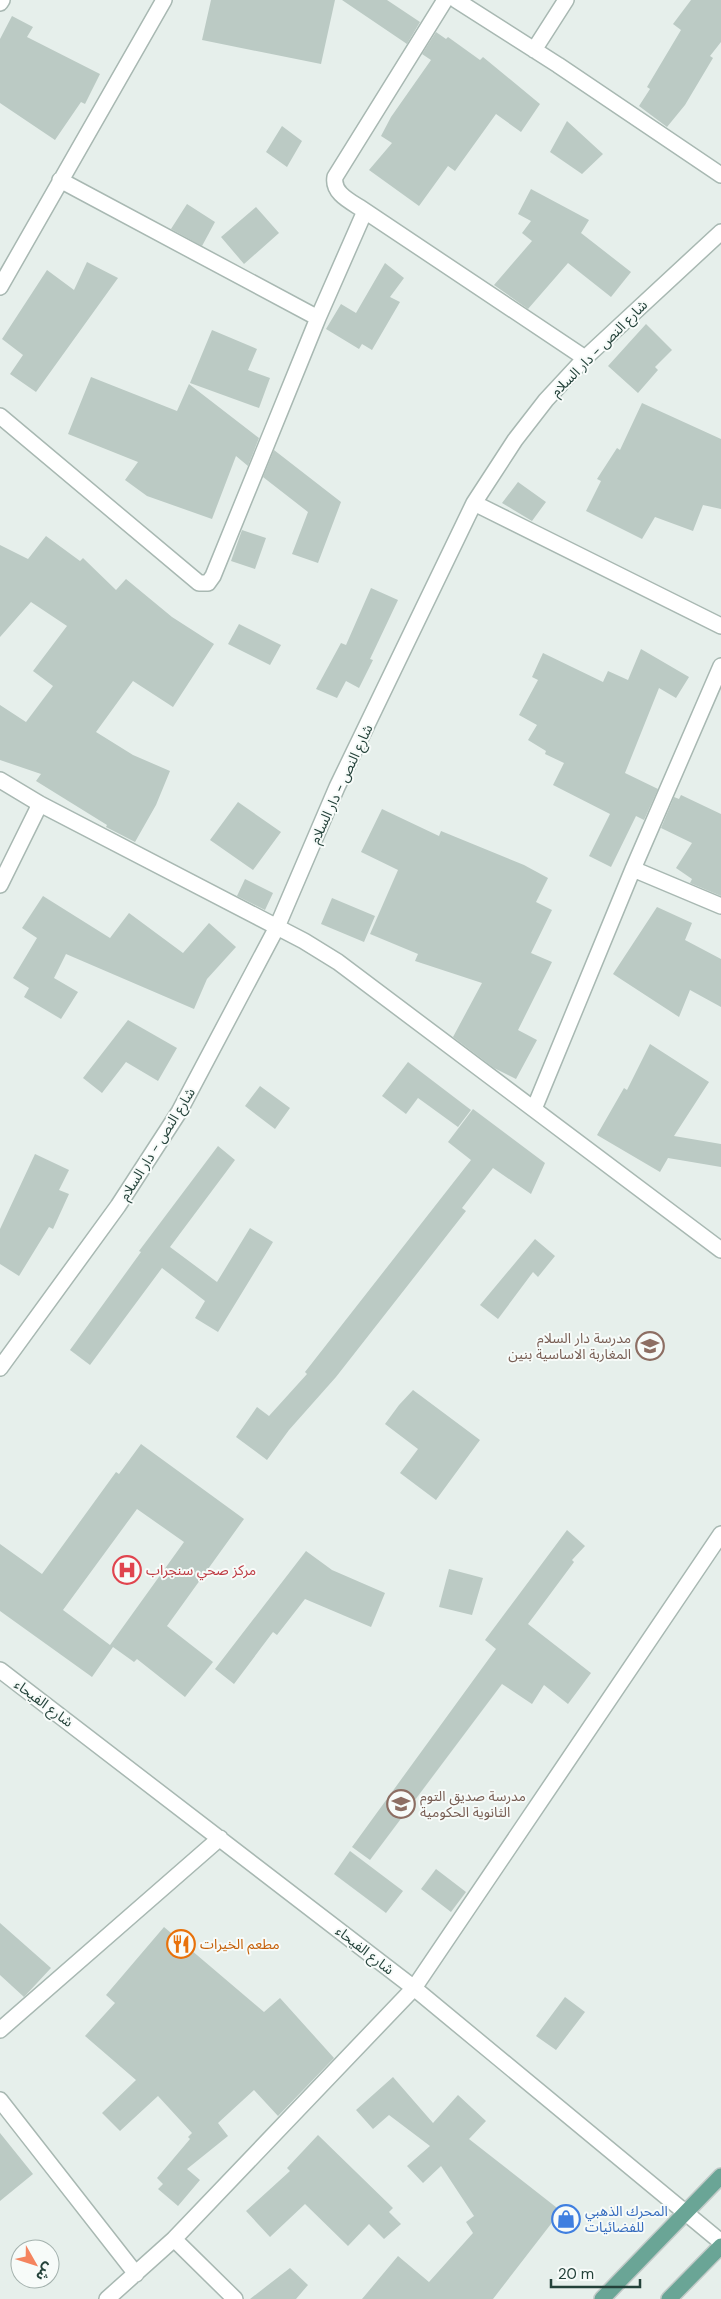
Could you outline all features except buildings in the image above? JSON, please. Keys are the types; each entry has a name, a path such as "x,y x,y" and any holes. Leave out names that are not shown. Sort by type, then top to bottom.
{"main road":[{"path":"602,2299 721,2176"},
{"path":"669,2299 721,2246"}],"street":[{"path":"0,287 164,0"},
{"path":"445,0 335,177 334,185 338,192 365,211 586,358"},
{"path":"456,0 721,175"},
{"path":"534,50 566,0"},
{"path":"60,180 318,318"},
{"path":"0,416 199,583 208,582 213,576 318,318 365,211"},
{"name":"شارع النص - دار السلام","path":"0,1368 118,1206 179,1112 277,927 337,787 474,503 515,440 546,400 586,358 721,232"},
{"path":"474,503 721,626"},
{"path":"534,1109 633,869 721,666"},
{"path":"0,780 40,804 277,927 338,962 721,1250"},
{"path":"0,885 40,804"},
{"path":"633,869 721,906"},
{"path":"107,2299 174,2239 414,1988 721,1534"},
{"name":"شارع الفيحاء","path":"3,1676 220,1838 414,1988 721,2242"},
{"path":"0,2030 220,1838"},
{"path":"0,2100 136,2274"},
{"path":"174,2239 235,2299"}],"place":[{"name":"مدرسة دار السلام المغاربة الاساسية بنين","path":"650,1346"},
{"name":"مركز صحي سنجراب","path":"127,1570"},
{"name":"مدرسة صديق التوم الثانوية الحكومية","path":"401,1804"},
{"name":"مطعم الخيرات","path":"181,1944"},
{"name":"المحرك الذهبي للفضائيات","path":"566,2219"}]}
